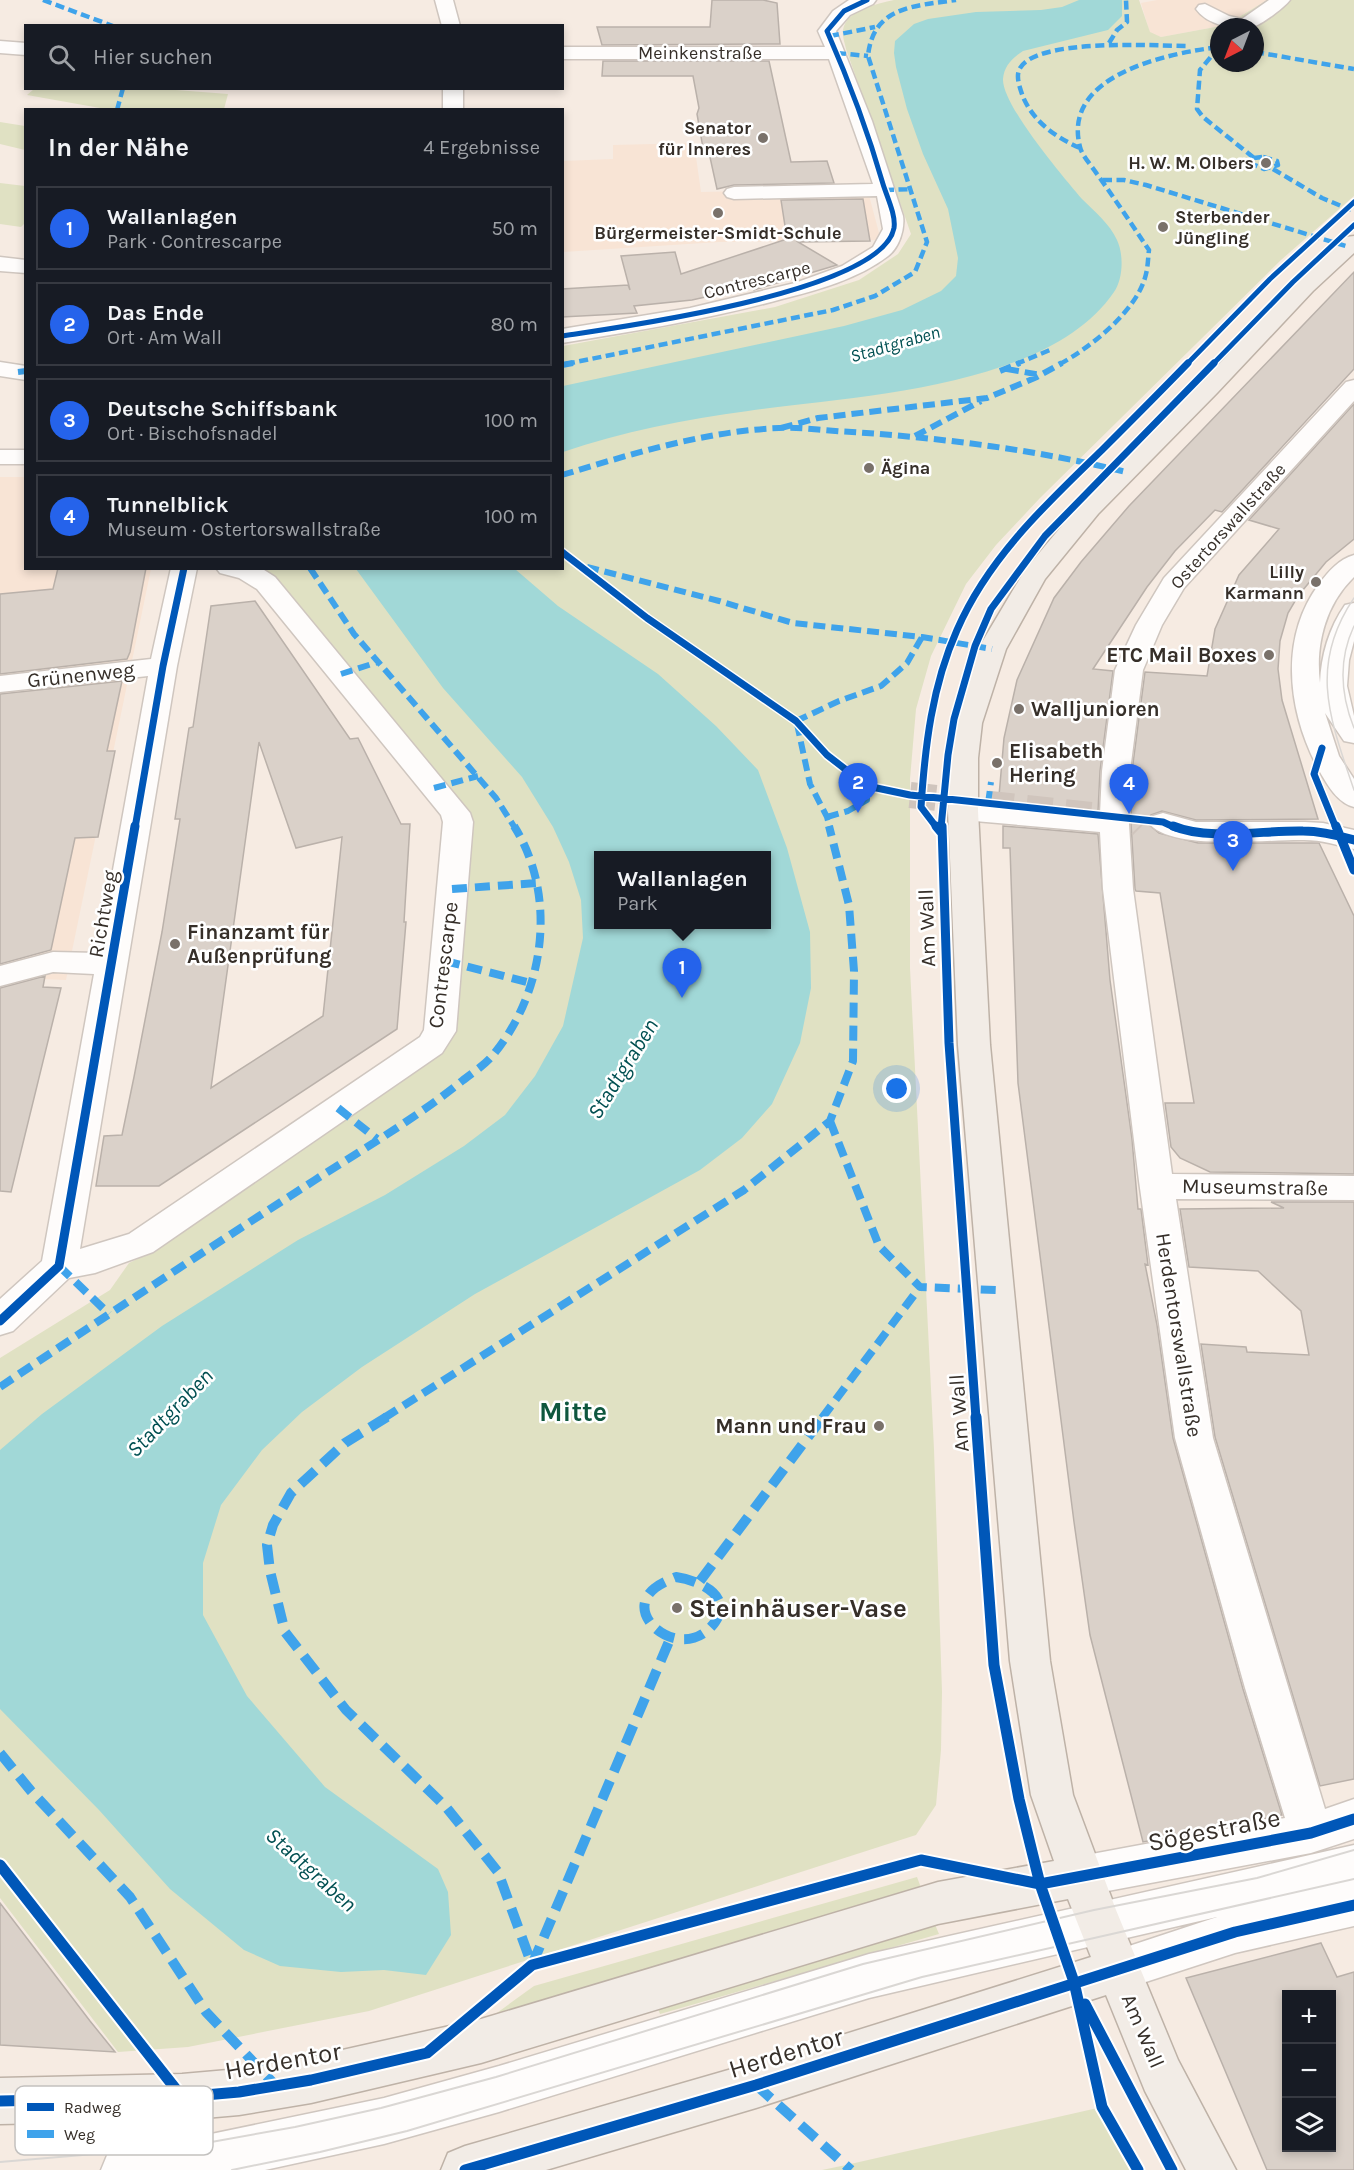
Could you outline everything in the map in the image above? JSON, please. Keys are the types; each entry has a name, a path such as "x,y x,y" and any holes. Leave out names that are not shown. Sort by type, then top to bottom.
{"main road":[{"name":"Am Wall","path":"1212,2170 1161,2074 1081,1876 1052,1795 1030,1661 974,1046 963,811 964,758 968,723 992,649 1034,576 1089,509 1209,388 1305,286 1354,242"},
{"name":"Herdentor","path":"213,2094 311,2080 481,2041 938,1903 1081,1876"},
{"name":"Herdentor","path":"465,2170 756,2085 1118,1970"},
{"name":"Herdentor","path":"0,2101 15,2101"}],"street":[{"path":"444,0 450,24"},
{"name":"Contrescarpe","path":"564,336 765,299 848,271 879,254 889,244 894,230 885,190 869,139 827,31 835,17 850,6 867,0"},
{"path":"1205,9 1223,20 1245,25 1281,0"},
{"path":"0,47 24,49"},
{"name":"Meinkenstraße","path":"564,53 837,53"},
{"path":"453,90 453,108"},
{"path":"734,192 885,190"},
{"path":"0,264 24,267"},
{"path":"17,371 24,353"},
{"name":"Ostertorswallstraße","path":"1148,825 1116,771 1128,670 1149,625 1173,584 1352,391"},
{"path":"0,457 24,456"},
{"path":"1354,563 1340,575 1320,602 1305,643 1306,700 1322,748 1340,783 1354,798"},
{"name":"Richtweg","path":"59,1266 163,666 184,570"},
{"name":"Contrescarpe","path":"59,1266 95,1260 141,1243 431,1045 440,1031 458,822 455,813 266,583 247,571 241,570"},
{"path":"1327,592 1354,605"},
{"path":"1354,611 1340,641 1335,662 1334,684 1346,725 1339,748 1354,790"},
{"name":"Grünenweg","path":"0,684 163,666"},
{"path":"963,811 1210,832 1321,832 1354,840"},
{"name":"Herdentorswallstraße","path":"1148,825 1118,889 1157,1186 1194,1438 1266,1688 1311,1833"},
{"path":"0,976 53,962 112,964"},
{"name":"Museumstraße","path":"1157,1186 1354,1188"},
{"path":"4,1314 59,1266"},
{"name":"Sögestraße","path":"1081,1876 1311,1833 1354,1819"},
{"path":"125,2170 187,2163 384,2121 499,2089 869,1976 1354,1865"},
{"path":"1118,1970 1235,1932 1354,1905"}],"shaded area":[{"path":"1157,0 1267,0 1237,18 1210,18 1210,28 1161,37 1150,33 1141,3"},
{"name":"Bürgermeister-Smidt-Schule","path":"694,143 701,192 867,188 879,233 876,240 719,242 564,252 564,161 613,159 613,145"},
{"path":"0,477 24,477 24,570 151,570 66,980 40,979 0,989"}],"green space":[{"path":"894,0 1139,0 1150,32 1161,37 1210,28 1210,72 1264,72 1264,18 1237,18 1267,0 1354,0 1354,196 1281,260 1040,498 996,545 966,584 931,656 916,709 910,779 910,968 934,1449 942,1692 941,1750 936,1805 916,1835 369,2011 188,2047 118,2052 0,1898 0,1358 110,1290 129,1263 157,1249 438,1054 467,849 278,582 265,570 564,570 564,346 775,307 859,280 898,254 911,234 843,35 845,23 863,9"},
{"path":"33,90 176,90 228,94 224,108 100,108 27,95"},
{"path":"0,122 24,126 24,150 0,144"},
{"path":"0,183 24,186 24,224 21,227 0,224"},
{"path":"917,1877 924,1896 483,2023 534,1986"},
{"path":"934,1922 939,1934 660,2014 657,2006"},
{"path":"1102,2107 1138,2170 822,2170 846,2165"}],"water":[{"name":"Stadtgraben","path":"1079,0 1122,0 1122,16 1108,30 1023,51 1009,63 1003,79 1005,91 1012,106 1035,141 1082,199 1110,229 1119,246 1122,267 1117,287 1084,324 1044,349 997,368 946,382 841,400 678,422 631,432 564,452 564,386 844,326 902,310 941,291 956,276 958,258 948,209 923,154 907,109 896,67 895,41 914,24 928,19 976,12 1062,7"},
{"name":"Stadtgraben","path":"357,570 516,570 558,606 658,674 716,726 758,770 787,848 810,932 811,988 800,1043 772,1104 742,1138 700,1170 475,1294 362,1367 302,1412 262,1450 221,1505 203,1563 203,1615 247,1696 325,1787 438,1869 448,1892 451,1935 426,1975 384,1970 341,1972 280,1966 244,1950 170,1889 99,1810 0,1709 0,1450 42,1414 162,1326 298,1240 385,1195 464,1146 505,1115 535,1076 563,1026 583,938 581,900 569,862 553,827 522,777 443,688"}],"building":[{"path":"712,0 763,0 777,3 780,44 602,45 597,27 710,27"},
{"path":"603,61 769,61 791,162 827,161 834,183 734,185 717,189 708,148 703,148 693,76 602,76"},
{"path":"863,199 870,241 798,242 837,265 754,290 750,287 692,300 634,306 637,313 564,317 564,289 628,285 630,290 621,256 675,252 681,274 787,239 781,200"},
{"path":"1354,272 1354,369 1222,512 1215,510 1175,551 1147,587 1093,669 1113,671 1100,771 1098,812 1003,803 1002,797 999,796 1004,738 1017,680 1054,598 1081,562 1129,506"},
{"path":"1354,404 1354,539 1326,562 1298,596 1288,613 1280,641 1278,669 1282,700 1318,819 1196,820 1162,811 1151,815 1146,822 1159,833 1198,843 1319,843 1354,916 1354,1174 1210,1172 1180,1158 1171,1147 1165,1103 1194,1103 1160,893 1136,891 1135,889 1131,824 1132,771 1145,672 1207,676 1215,629 1239,575 1279,529 1249,520"},
{"path":"58,570 146,570 127,659 0,674 0,594 53,589"},
{"path":"255,601 350,739 358,738 401,824 410,824 404,922 406,922 397,1029 159,1186 96,1186 104,1136 122,1135 134,1077 162,932 180,819 175,819 189,728 193,727 211,606","holes":["259,742 296,848 342,837 323,1016 211,1088"]},
{"path":"122,681 107,751 115,751 98,837 75,838 51,950 0,964 0,694"},
{"path":"1003,826 1098,834 1110,980 1132,1139 1138,1209 1141,1209 1148,1265 1145,1264 1157,1325 1173,1438 1243,1689 1282,1815 1143,1842 1090,1635 1074,1522 1018,1083 1010,848 1003,848"},
{"path":"45,976 43,987 61,988 11,1192 0,1191 0,988"},
{"path":"1271,1202 1354,1202 1354,1779 1320,1786 1215,1437 1201,1344 1246,1347 1247,1352 1309,1355 1301,1311 1258,1271 1189,1267 1180,1209 1284,1208"},
{"path":"0,1903 90,2021 115,2052 0,2045"},
{"path":"1321,1943 1337,1977 1354,1972 1354,2170 1267,2170 1186,1978"}],"tunnel":[{"path":"910,795 1136,820 1142,826"}],"tram line":[{"path":"1354,598 1340,623 1331,647 1327,670 1331,716 1354,790"},
{"path":"1354,626 1343,664 1346,702 1354,728"},
{"path":"213,2142 381,2108 496,2077 863,1964 1094,1910 1257,1878 1354,1850"},
{"path":"232,2170 407,2131 922,1977 1354,1879"},
{"path":"0,2162 83,2155"}],"marked path":[{"path":"43,0 108,24"},
{"path":"564,365 833,310 875,296 915,272 927,242 868,56 870,39 876,27 885,18 898,12 912,7 956,0"},
{"path":"1109,43 1117,30 1127,22 1126,0"},
{"path":"830,36 875,27"},
{"path":"1080,148 1047,129 1033,115 1018,81 1018,72 1025,62 1043,54 1098,45 1189,46"},
{"path":"781,428 818,418 987,398 1010,390 1064,362 1115,322 1134,299 1146,275 1149,250 1080,148 1081,117 1085,105 1099,87 1130,69 1167,56 1210,48"},
{"path":"837,53 868,56"},
{"path":"1264,54 1354,69"},
{"path":"1210,58 1200,70 1197,109 1203,117 1254,158"},
{"path":"118,108 122,90"},
{"path":"1263,157 1277,161 1278,165 1271,169 1260,169 1250,163 1254,158 1263,157"},
{"path":"1273,169 1322,198 1351,210"},
{"path":"1103,180 1124,180 1146,185 1349,247"},
{"path":"885,190 911,189"},
{"path":"1000,371 1050,350"},
{"path":"1007,369 1041,375"},
{"path":"18,372 24,371"},
{"path":"915,436 981,401"},
{"path":"564,474 641,451 747,431 781,428 915,436 1090,463 1126,472"},
{"path":"587,567 719,601 793,623 922,637 992,649"},
{"path":"0,1387 174,1270 430,1107 492,1056 516,1022 529,992 540,945 541,897 524,842 496,798 354,634 311,570"},
{"path":"796,721 839,701 881,686 907,663 922,637"},
{"path":"341,674 378,662"},
{"path":"532,1965 498,1872 446,1807 346,1710 285,1632 270,1571 267,1545 273,1525 291,1493 345,1443 744,1190 830,1121 853,1061 854,971 849,905 827,817 810,784 797,724"},
{"path":"434,788 478,776"},
{"path":"988,803 991,782"},
{"path":"827,817 848,811 867,800 867,786"},
{"path":"452,889 537,883"},
{"path":"445,961 531,983"},
{"path":"338,1108 377,1139"},
{"path":"830,1121 879,1246 920,1287 996,1290"},
{"path":"59,1266 109,1314"},
{"path":"700,1581 920,1287"},
{"path":"676,1577 703,1584 716,1596 719,1612 715,1622 702,1636 685,1640 669,1637 655,1628 646,1616 645,1602 654,1588 676,1577"},
{"path":"532,1965 670,1639"},
{"path":"0,1753 31,1791 130,1897 206,2012 276,2086"},
{"path":"756,2085 851,2170"}],"cycle path":[{"path":"564,336 748,302 803,287 849,270 882,251 894,229 891,209 856,103 827,31 844,11 867,0"},
{"path":"941,832 921,807 925,755 933,703 957,628 986,578 1025,528 1047,505 1270,279 1354,202"},
{"path":"1138,2170 1102,2107 1074,1982 1040,1884 1019,1799 994,1665 949,1043 941,832 948,755 954,719 975,646 991,609 1045,536 1293,282 1354,225"},
{"path":"564,554 647,618 796,721 827,755 867,786 910,795 1163,822 1196,832 1305,831 1323,832 1354,840"},
{"path":"0,1321 59,1266 163,666 184,570"},
{"path":"1322,748 1314,774 1354,870"},
{"path":"213,2094 311,2080 427,2053 532,1965 921,1860 1040,1884 1311,1833 1354,1819"},
{"path":"0,1865 173,2086"},
{"path":"465,2170 756,2085 1235,1932 1354,1905"},
{"path":"1085,2004 1172,2170"},
{"path":"0,2101 15,2101"}],"place":[{"name":"Senator für Inneres","path":"763,138"},
{"name":"H. W. M. Olbers","path":"1266,163"},
{"name":"Bürgermeister-Smidt-Schule","path":"718,213"},
{"name":"Sterbender Jüngling","path":"1163,227"},
{"name":"Ägina","path":"869,468"},
{"name":"Lilly Karmann","path":"1316,582"},
{"name":"ETC Mail Boxes","path":"1269,655"},
{"name":"Walljunioren","path":"1019,709"},
{"name":"Elisabeth Hering","path":"997,763"},
{"name":"Das Ende","path":"858,813"},
{"name":"Tunnelblick","path":"1129,814"},
{"name":"Deutsche Schiffsbank","path":"1233,871"},
{"name":"Finanzamt für Außenprüfung","path":"175,944"},
{"name":"Wallanlagen","path":"682,998"},
{"name":"Mann und Frau","path":"879,1426"},
{"name":"Steinhäuser-Vase","path":"677,1608"}],"district":[{"name":"Mitte","path":"573,1412"}]}
